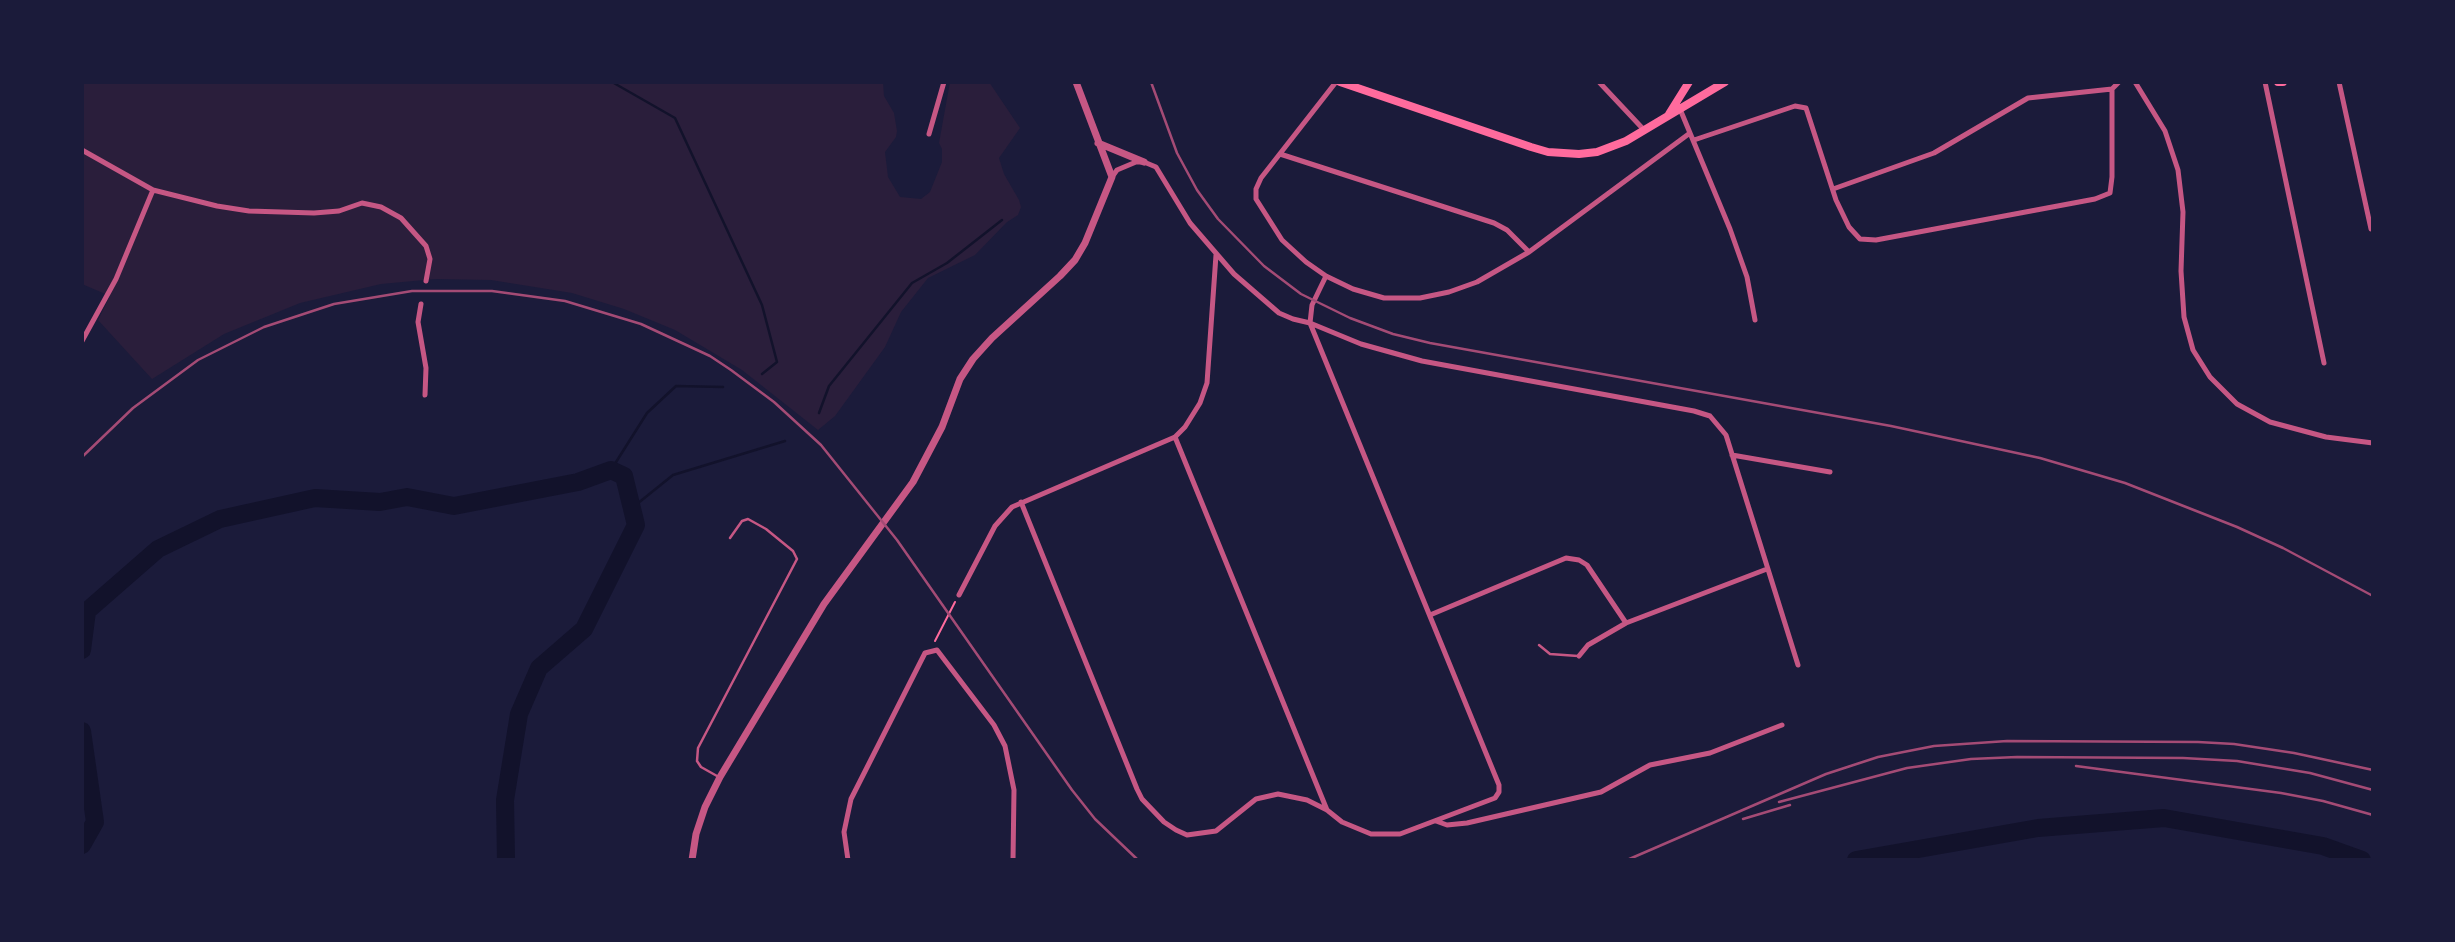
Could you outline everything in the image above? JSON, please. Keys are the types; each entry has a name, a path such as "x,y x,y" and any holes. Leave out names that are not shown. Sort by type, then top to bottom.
{"main road":[{"path":"1338,82 1548,152 1580,154 1612,148 1645,131 1714,85 1725,82"},
{"path":"1667,117 1689,82"}],"street":[{"path":"929,134 944,82"},
{"path":"1076,82 1112,177"},
{"path":"1338,82 1261,178 1255,199 1282,240 1306,262 1326,276 1353,289 1384,298 1420,298 1477,282 1529,252 1690,133"},
{"path":"1599,82 1645,131"},
{"path":"1833,189 1934,153 2028,98 2112,89 2119,82"},
{"path":"2135,82 2165,131 2178,170 2183,212 2181,271 2184,317 2193,350 2210,377 2236,404 2270,422 2326,437 2373,443"},
{"path":"2264,82 2324,363"},
{"path":"2339,82 2371,229"},
{"path":"1694,140 1795,106 1806,108 1833,189 1849,227 1860,239 1867,240 2095,199 2109,193 2112,177 2112,89"},
{"path":"1679,108 1747,277 1755,320"},
{"path":"1098,143 1156,167 1190,223 1216,255 1256,295 1279,313 1362,344 1422,361 1710,416 1726,435 1798,665"},
{"path":"82,150 153,190 195,202 249,211 314,213 339,211 359,204 376,205 401,218 426,246 430,260 426,281"},
{"path":"1280,154 1494,223 1507,230 1529,252"},
{"path":"692,860 705,807 720,777 824,604 926,461 961,379 973,359 1074,260 1085,243 1112,177 1127,164 1144,162"},
{"path":"82,341 116,279 153,190"},
{"path":"959,595 995,526 1012,507 1175,437 1195,414 1207,383 1216,255"},
{"path":"1021,502 1142,799 1164,822 1187,835 1216,831 1256,799 1270,795 1291,795 1327,810 1342,822 1371,834 1400,834 1495,798 1499,785 1310,323 1312,305 1326,276"},
{"path":"421,304 418,322 426,369 425,395"},
{"path":"1175,437 1327,810"},
{"path":"1732,455 1830,472"},
{"path":"1430,614 1566,558 1579,560 1587,565 1626,624"},
{"path":"1580,656 1588,645 1626,624 1767,569"},
{"path":"848,860 844,832 851,799 925,653 937,650 994,724 1005,746 1014,790 1013,860"},
{"path":"1436,821 1447,825 1467,823 1601,792 1650,765 1710,753 1782,725"}],"lane":[{"path":"720,777 701,767 698,748 797,559 793,551 766,529 748,519 742,521 730,538"},
{"path":"1539,645 1550,654 1580,656"}],"path":[{"path":"937,633 959,595"}],"shaded area":[{"path":"82,82 883,82 884,96 894,113 897,131 896,137 885,152 888,177 900,197 921,199 930,192 942,162 939,143 950,82 989,82 1020,128 999,158 1021,207 1018,215 1007,222 975,255 928,278 901,312 885,347 835,416 818,430 742,370 675,330 624,309 572,293 491,280 435,279 381,284 300,303 224,334 152,379 98,320 110,296 82,284"}],"waterway":[{"path":"612,82 675,118 762,305 777,362 762,374"},
{"path":"819,413 829,386 912,283 947,263 1002,220"},
{"path":"611,470 647,413 676,386 723,387"},
{"path":"632,508 673,475 785,441"},
{"path":"82,650 87,611 158,549 220,519 315,498 380,502 407,497 454,506 578,482 611,470 624,476 636,525 584,629 539,668 519,714 505,800 506,860"},
{"path":"82,731 95,822 82,845"},
{"path":"1856,860 2038,828 2164,818 2323,846 2362,860"}],"railway":[{"path":"1151,82 1177,153 1197,190 1218,219 1264,266 1301,294 1350,318 1393,334 1430,343 1891,426 2040,458 2125,483 2237,527 2373,596"},
{"path":"82,457 133,408 198,360 264,327 334,304 412,291 492,291 565,301 641,324 710,356 731,370 774,402 821,445 897,540 1072,790 1095,819 1138,860"},
{"path":"1627,860 1826,774 1878,757 1934,746 2007,741 2198,742 2234,744 2294,753 2373,770"},
{"path":"1779,802 1907,768 1971,759 2017,757 2237,761 2310,773 2373,790"},
{"path":"2076,766 2281,793 2373,815"},
{"path":"1743,819 1790,805"}]}
